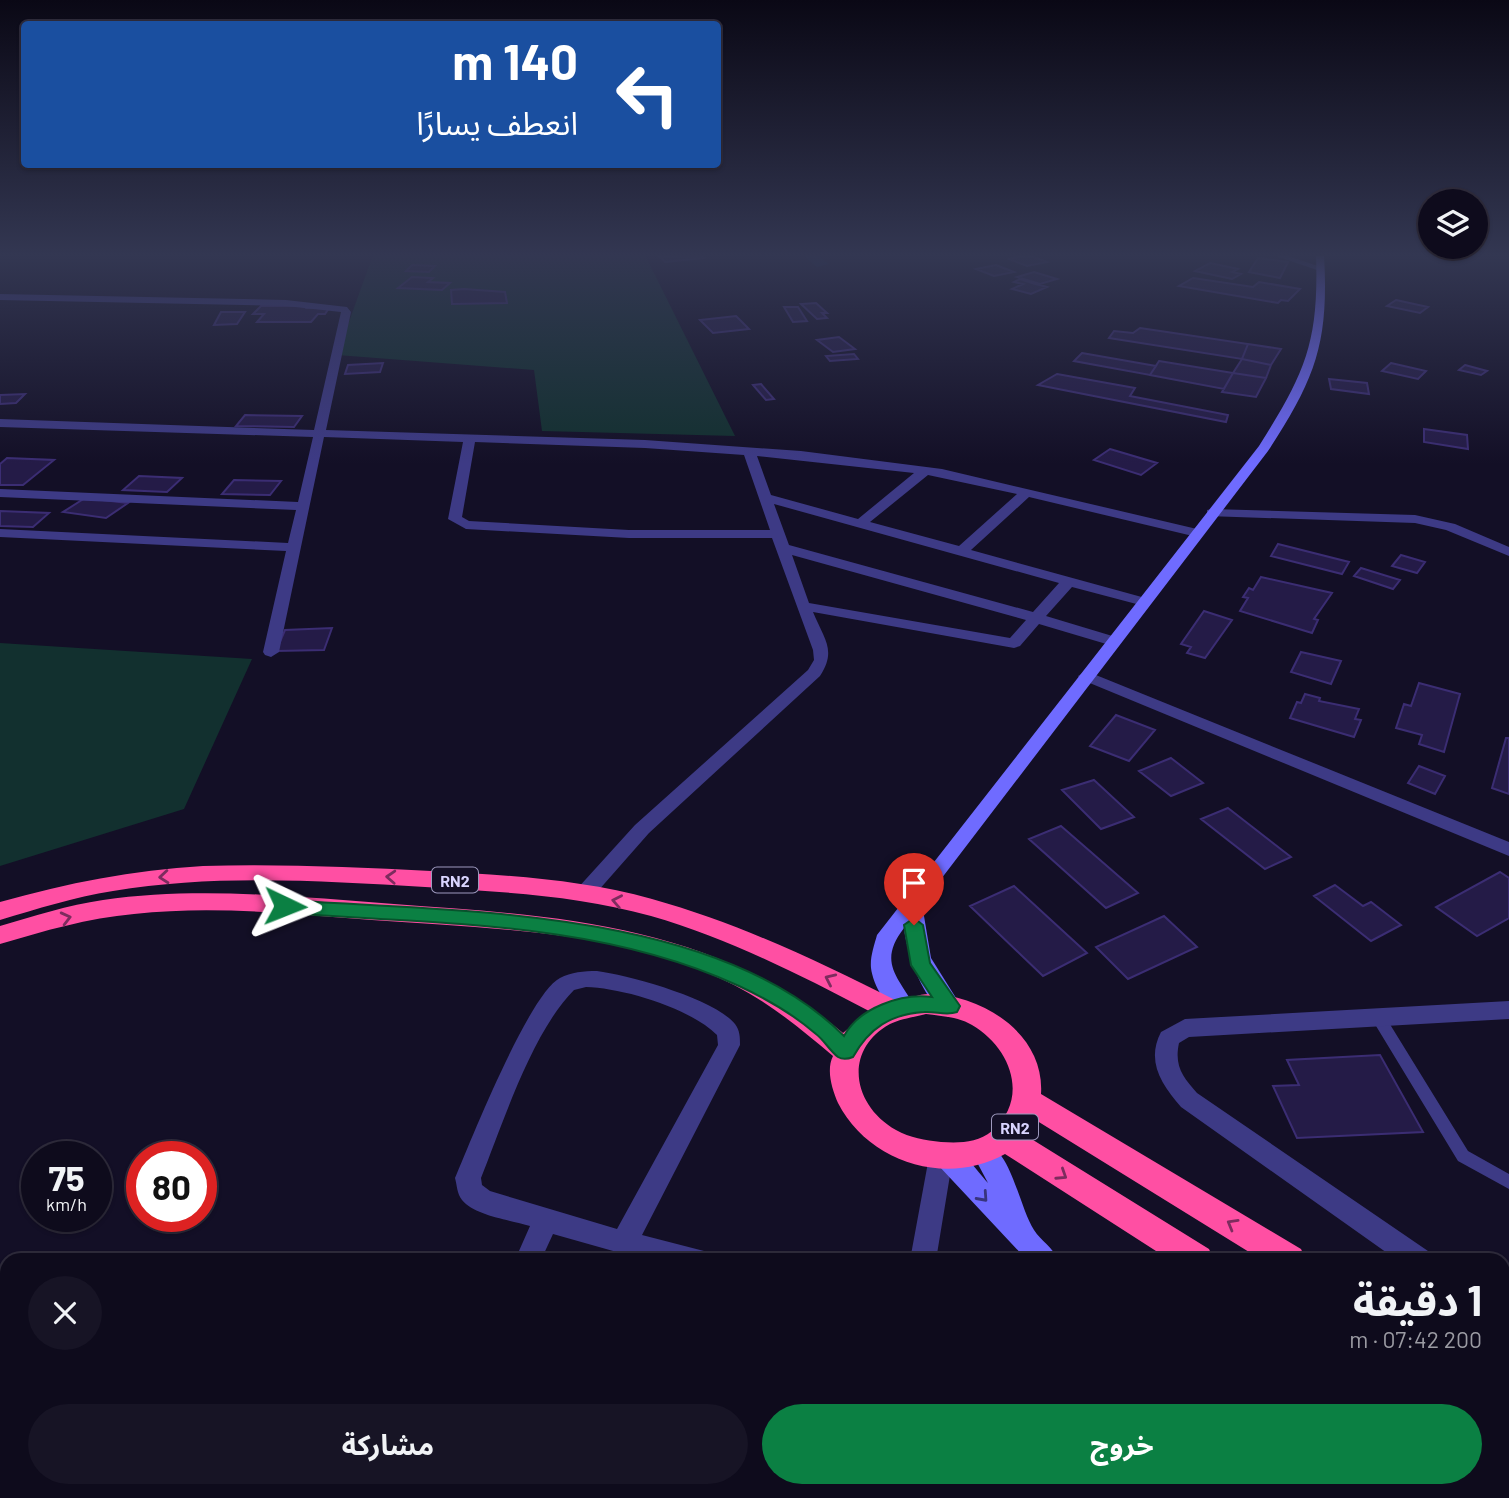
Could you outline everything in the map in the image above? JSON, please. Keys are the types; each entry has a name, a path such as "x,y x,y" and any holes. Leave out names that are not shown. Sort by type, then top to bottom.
{"highway":[{"name":"RN2","path":"0,911 126,881 192,874 375,876 509,883 650,907 719,930 897,1008 926,1004 950,1006 984,1019 1011,1041 1027,1070 1028,1101 1020,1121 994,1145 944,1157 901,1147 883,1139 861,1120 847,1097 842,1074 846,1051 823,1028 775,994 709,964 635,941 520,923 313,907 174,903 101,909 0,935"},
{"path":"846,1051 856,1034 871,1019 897,1008"},
{"name":"RN2","path":"1028,1101 1278,1253"},
{"name":"RN2","path":"994,1145 1181,1253"}],"main road":[{"path":"897,1008 884,983 881,962 887,935 1264,448 1304,379 1313,358 1317,325"},
{"path":"912,901 915,948 921,965 950,1006"},
{"path":"994,1145 1022,1234"},
{"path":"944,1157 1039,1253"}],"street":[{"path":"271,652 343,325"},
{"path":"0,423 749,450 926,470 1197,533"},
{"path":"470,439 455,519 466,525 781,541 1114,641"},
{"path":"583,895 642,829 814,673 822,660 821,650 749,450"},
{"path":"861,523 926,470"},
{"path":"962,551 1027,492"},
{"path":"0,493 303,506"},
{"path":"765,497 1144,602"},
{"path":"1212,513 1415,519 1450,527 1509,552"},
{"path":"0,533 295,547"},
{"path":"803,606 1014,643 1070,580"},
{"path":"1086,676 1509,849"},
{"path":"624,1242 729,1045 728,1032 724,1026 653,994 601,979 583,979 557,990 525,1047 468,1178 471,1192 483,1200 624,1242 667,1253"},
{"path":"1409,1253 1189,1100 1167,1074 1164,1054 1169,1038 1185,1028 1509,1010"},
{"path":"924,1253 944,1157"},
{"path":"531,1253 545,1219"}],"lane":[{"path":"1378,1017 1463,1156 1509,1182"}],"green space":[{"path":"348,325 680,325 735,436 542,431 534,370 337,355"},
{"path":"0,643 252,659 184,809 0,866"}],"building":[{"path":"705,325 745,325 749,329 713,333"},
{"path":"1140,328 1248,344 1242,359 1109,338 1114,331 1133,333"},
{"path":"839,337 855,349 833,352 817,340"},
{"path":"1248,344 1281,349 1271,365 1242,359"},
{"path":"1082,353 1156,366 1150,375 1074,361"},
{"path":"854,354 858,359 830,361 826,356"},
{"path":"1242,359 1271,365 1266,378 1233,373"},
{"path":"1159,361 1233,373 1224,389 1150,375"},
{"path":"383,363 380,372 345,374 348,365"},
{"path":"1391,363 1426,371 1418,379 1382,371"},
{"path":"1465,365 1487,371 1481,375 1459,370"},
{"path":"1233,373 1266,378 1256,397 1222,392"},
{"path":"1057,374 1135,388 1130,396 1228,415 1226,422 1038,385"},
{"path":"1329,379 1367,383 1369,394 1331,389"},
{"path":"761,384 774,399 766,400 753,385"},
{"path":"25,394 16,403 0,404 0,395"},
{"path":"245,415 302,416 294,427 236,426"},
{"path":"1424,429 1467,435 1468,449 1424,442"},
{"path":"1110,449 1157,463 1141,475 1094,460"},
{"path":"7,458 54,460 23,485 0,485 0,464"},
{"path":"139,476 182,478 167,492 123,490"},
{"path":"234,480 281,481 270,495 222,494"},
{"path":"85,498 128,503 106,518 63,512"},
{"path":"0,511 49,513 33,527 0,526"},
{"path":"1278,544 1349,562 1342,574 1271,556"},
{"path":"1401,555 1425,562 1417,573 1392,566"},
{"path":"1361,568 1400,580 1393,589 1354,576"},
{"path":"1261,577 1332,593 1314,619 1318,620 1312,633 1240,611 1248,598 1243,597 1249,588 1253,590"},
{"path":"1204,611 1232,620 1205,658 1187,653 1191,647 1181,644"},
{"path":"332,628 324,650 276,651 285,630"},
{"path":"1301,652 1341,661 1331,684 1291,672"},
{"path":"1419,683 1460,694 1444,752 1419,744 1422,735 1396,728 1404,704 1411,706"},
{"path":"1305,694 1320,698 1319,701 1359,709 1355,719 1361,720 1354,737 1290,718 1297,702 1301,703"},
{"path":"1116,715 1155,730 1129,761 1090,746"},
{"path":"1506,738 1509,738 1509,794 1492,788"},
{"path":"1171,758 1203,783 1171,796 1139,771"},
{"path":"1419,766 1445,776 1435,794 1408,783"},
{"path":"1094,780 1134,817 1101,829 1062,790"},
{"path":"1228,808 1291,857 1265,869 1201,819"},
{"path":"1061,826 1138,893 1106,908 1029,839"},
{"path":"1500,872 1509,878 1509,918 1477,936 1436,907"},
{"path":"1335,885 1363,906 1371,902 1401,925 1371,941 1314,896"},
{"path":"1014,886 1087,953 1043,976 970,906"},
{"path":"1164,916 1197,947 1128,979 1096,947"},
{"path":"1380,1055 1423,1132 1297,1138 1273,1086 1299,1085 1287,1060"}],"route":[{"path":"285,906 520,923 635,941 709,964 775,994 823,1028 846,1051 856,1034 871,1019 891,1010 926,1004 950,1006 921,965 915,948 914,925"}]}
